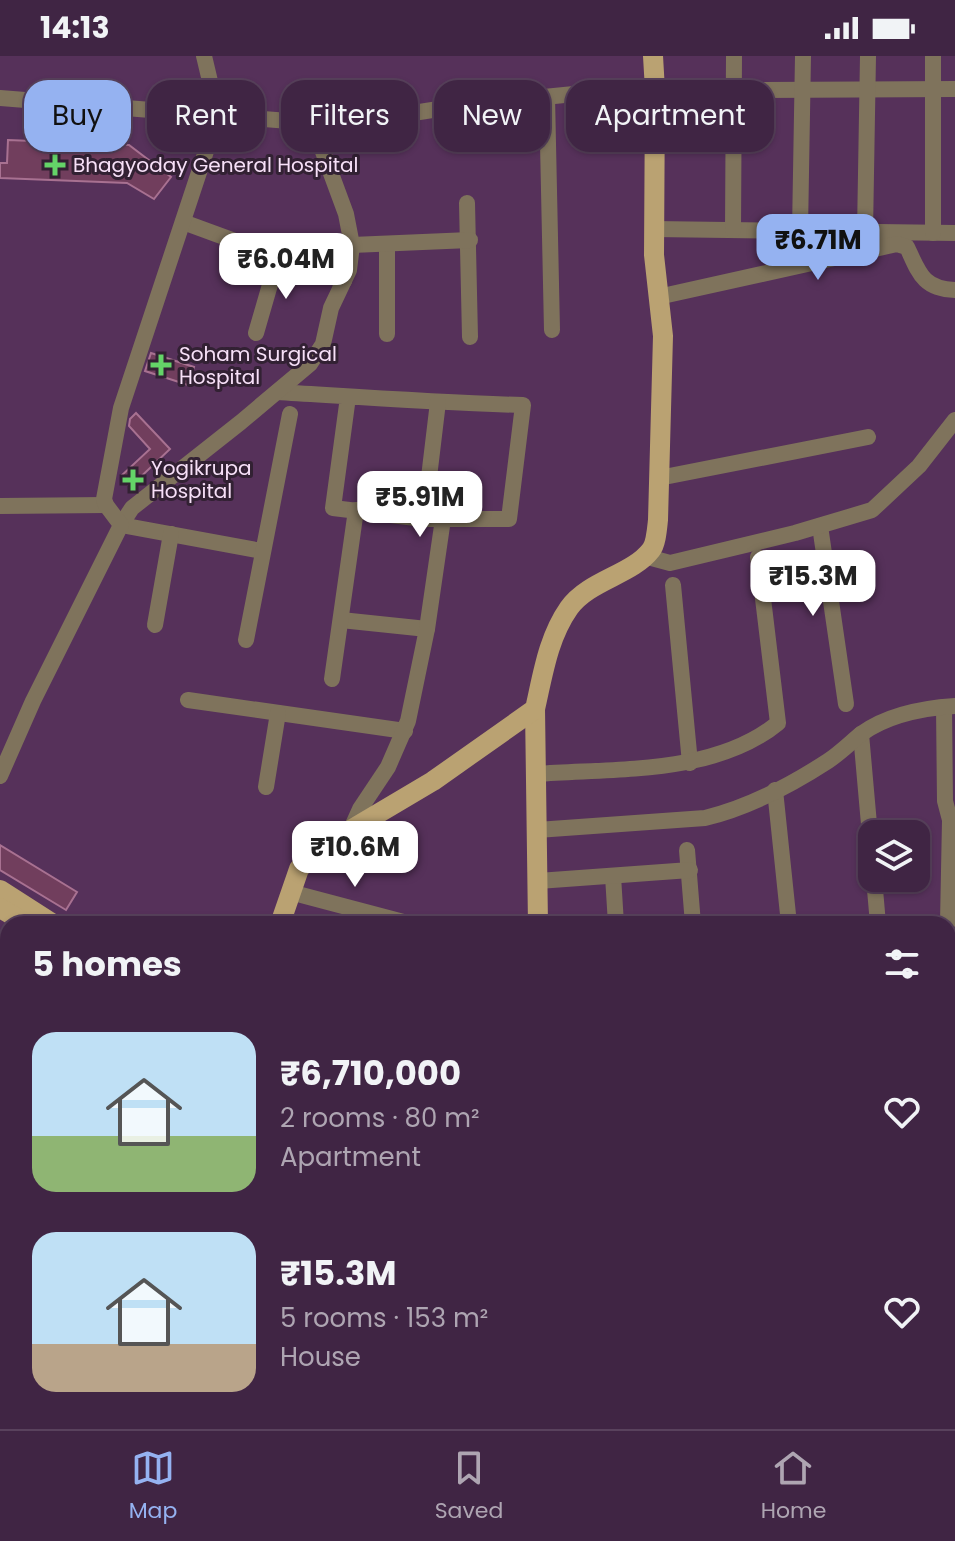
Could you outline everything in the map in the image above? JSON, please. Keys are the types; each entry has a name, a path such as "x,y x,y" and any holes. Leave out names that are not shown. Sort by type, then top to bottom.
{"main road":[{"path":"653,56 654,80"},
{"path":"538,916 535,709 551,642 570,606 598,583 652,549 658,520 663,336 654,229 655,152"},
{"path":"282,916 299,869 315,851 433,781 535,709"},
{"path":"0,890 41,916"}],"street":[{"path":"204,56 210,80"},
{"path":"734,56 734,80"},
{"path":"800,231 803,56"},
{"path":"865,232 868,56"},
{"path":"933,56 933,233"},
{"path":"774,90 955,89"},
{"path":"0,98 147,109"},
{"path":"206,152 121,408 104,499 121,525 262,551"},
{"path":"0,776 33,701 132,508 277,392 316,356 323,344 331,308 349,270 352,245 346,214 323,152"},
{"path":"548,152 552,330"},
{"path":"733,230 734,152"},
{"path":"467,203 470,337"},
{"path":"183,222 344,281"},
{"path":"654,229 955,233"},
{"path":"352,245 470,240"},
{"path":"387,244 387,334"},
{"path":"658,297 897,244 907,247 921,278 939,289 955,290"},
{"path":"256,333 278,257"},
{"path":"277,392 523,405 509,519 424,519 333,508 348,397"},
{"path":"424,519 438,402"},
{"path":"246,640 290,414"},
{"path":"644,556 670,563 872,510 919,466 955,420"},
{"path":"659,478 868,437"},
{"path":"0,506 106,505"},
{"path":"332,679 356,510"},
{"path":"351,829 360,809 388,767 405,731 427,629 443,519"},
{"path":"820,526 846,704"},
{"path":"155,625 171,534"},
{"path":"537,774 690,763 716,757 778,723 758,557"},
{"path":"673,585 690,763"},
{"path":"341,620 427,629"},
{"path":"188,700 405,731"},
{"path":"537,830 705,818 729,812 828,761 861,734 882,722 950,707 945,801 950,820 948,916"},
{"path":"266,787 278,713"},
{"path":"861,734 869,820"},
{"path":"775,790 788,916"},
{"path":"687,850 693,916"},
{"path":"538,881 690,870"},
{"path":"613,876 616,916"},
{"path":"290,892 379,916"},
{"path":"875,892 877,916"}],"building":[{"path":"8,140 24,141 24,152 131,152 131,147 171,177 154,199 127,183 0,178 0,163 7,163"},
{"path":"151,353 194,367 188,385 145,371"},
{"path":"136,413 170,449 130,487 121,476 150,449 129,426 130,419"},
{"path":"0,845 77,892 66,910 0,870"}],"place":[{"name":"Bhagyoday General Hospital","path":"55,165"},
{"name":"Soham Surgical Hospital","path":"161,365"},
{"name":"Yogikrupa Hospital","path":"133,480"}]}
